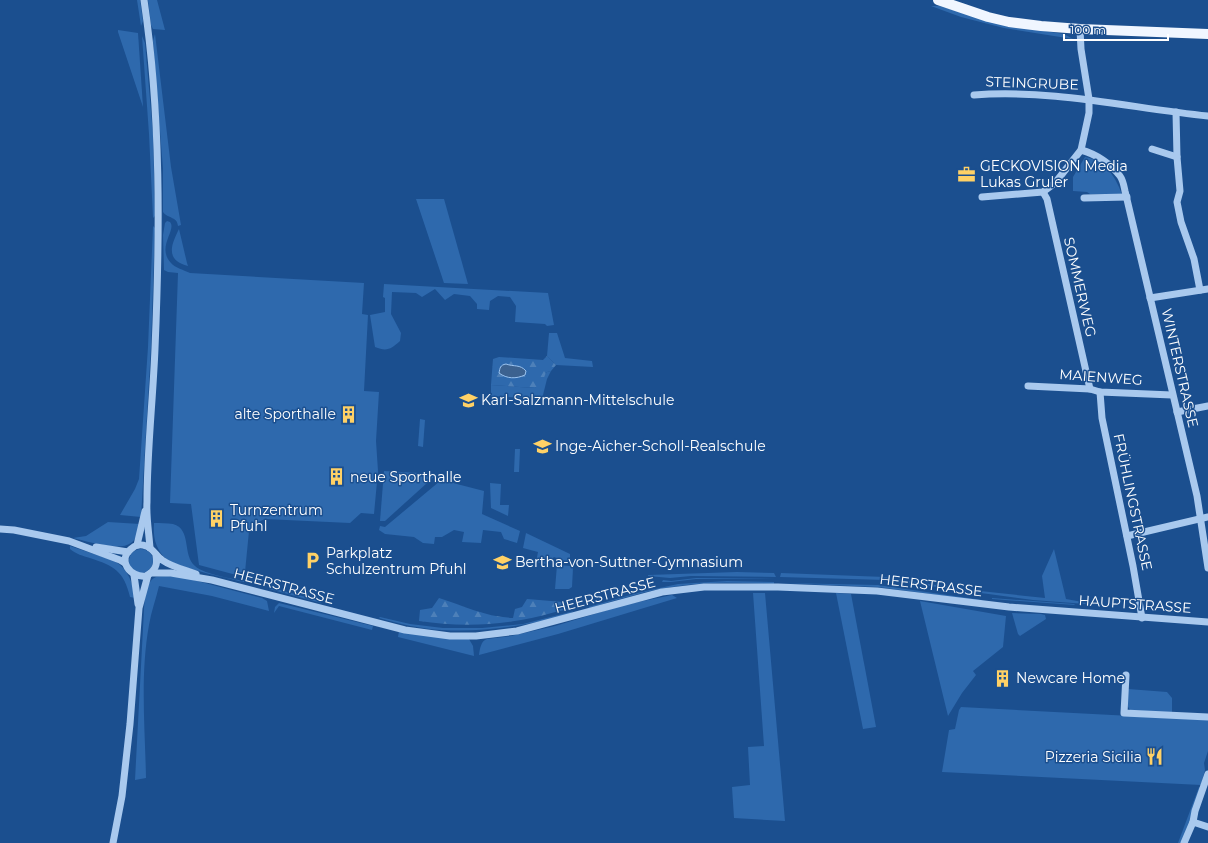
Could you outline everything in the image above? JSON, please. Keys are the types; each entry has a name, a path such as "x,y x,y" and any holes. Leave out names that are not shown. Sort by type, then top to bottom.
{"main road":[{"path":"938,0 1009,22 1080,29 1208,34"}],"street":[{"path":"144,0 148,31 156,134 158,220 155,348 147,503 150,548 143,545 137,545 128,552 125,558 125,563 127,568 134,575 141,577 149,574"},
{"path":"982,197 1043,192 1055,183 1082,150 1088,120 1089,99 1080,29"},
{"name":"STEINGRUBE","path":"974,95 1005,93 1056,95 1208,116"},
{"path":"1176,112 1177,157 1180,191 1177,202 1181,222 1194,259 1200,290"},
{"path":"1152,149 1177,157"},
{"name":"WINTERSTRASSE","path":"1082,150 1090,152 1104,161 1120,176 1127,197 1172,395 1197,496 1204,518 1208,568"},
{"name":"SOMMERWEG","path":"1043,192 1047,199 1090,389"},
{"path":"1084,198 1127,197"},
{"path":"1150,298 1208,289"},
{"name":"MAIENWEG","path":"1028,386 1090,389 1100,392 1172,395"},
{"name":"FRÜHLINGSTRASSE","path":"1100,392 1102,418 1127,536 1142,618"},
{"path":"1177,412 1208,406"},
{"path":"137,545 147,503"},
{"path":"1127,536 1204,518"},
{"path":"0,529 14,530 80,544 128,552"},
{"path":"80,544 125,563"},
{"name":"HEERSTRASSE","path":"150,548 156,556 167,563 212,580"},
{"path":"113,843 122,796 130,724 139,608 149,574 157,564 156,556"},
{"name":"HEERSTRASSE","path":"149,574 171,573 212,580 405,630 450,636 476,636 517,631 662,592 704,587 778,587 877,591 984,605 1060,612"},
{"path":"134,575 139,608"},
{"name":"HAUPTSTRASSE","path":"1060,612 1208,622"},
{"path":"1126,675 1124,713 1208,717"},
{"path":"1184,843 1193,822 1195,811 1208,774"},
{"path":"1193,822 1208,827"}],"green space":[{"path":"137,0 140,0 143,21 141,26"},
{"path":"148,0 157,0 165,30 153,29 151,25"},
{"path":"931,6 940,6 1005,25 1064,34 1073,39 1004,28 961,17"},
{"path":"118,30 138,33 143,107 118,32"},
{"path":"155,34 171,167 181,225 178,226 174,219 167,216 163,212 163,169 153,41"},
{"path":"142,36 145,43 153,134 155,216 153,218 149,134"},
{"path":"1085,157 1104,165 1116,181 1122,194 1090,194 1087,192 1073,191 1073,177"},
{"path":"416,199 444,199 468,284 444,283"},
{"path":"167,221 170,222 171,230 166,245 167,257 175,266 190,273 364,283 362,314 368,315 364,391 379,392 376,441 378,471 374,514 361,513 350,523 265,519 254,524 249,531 245,572 240,576 199,565 191,504 170,503 178,273 164,270 163,235 165,223"},
{"path":"153,226 155,228 151,347 141,517 120,515 139,479 148,347"},
{"path":"179,229 188,266 176,260 173,256 172,246"},
{"path":"384,284 548,293 554,325 547,326 545,324 515,322 516,306 510,297 498,296 490,301 489,310 477,309 477,304 470,296 454,294 445,300 435,289 422,297 416,293 392,292 391,314 401,333 400,341 389,349 379,349 375,347 370,315 385,312 385,298 383,297"},
{"path":"549,333 557,333 565,358 592,361 593,367 556,365 547,356"},
{"path":"547,356 556,365 551,371 545,374 540,386 535,388 491,385 493,359 499,357 543,360"},
{"path":"551,371 547,379 542,399 491,396 491,385 535,388 540,384 545,374"},
{"path":"420,419 425,420 423,447 418,446"},
{"path":"515,449 520,449 519,472 514,472"},
{"path":"384,471 437,474 385,521 380,521"},
{"path":"446,476 453,477 453,483 484,491 482,514 520,531 517,543 504,539 501,532 483,530 481,543 462,542 464,532 454,530 442,537 435,537 434,544 423,543 414,537 385,534 379,530 380,526 385,527"},
{"path":"490,483 501,484 500,505 509,505 508,516 491,508"},
{"path":"108,522 140,524 135,539 126,545 103,545 73,538 86,536"},
{"path":"154,523 173,524 183,531 189,556 195,566 206,572 249,582 243,582 201,572 169,561 161,553 157,545 154,537"},
{"path":"526,533 570,554 570,563 554,557 546,564 536,562 538,552 523,548"},
{"path":"70,546 115,561 120,565 127,572 133,587 135,598 130,597 125,581 112,567 82,556 70,549"},
{"path":"141,549 146,550 152,556 152,566 146,572 141,573 136,572 130,566 129,561 130,556 136,550"},
{"path":"1054,549 1066,599 1099,605 1033,600 885,580 780,577 781,573 885,577 961,589 1045,598 1042,576"},
{"path":"557,565 571,566 573,568 572,587 569,589 555,589"},
{"path":"737,572 774,573 776,577 691,576 670,578 648,576 648,575"},
{"path":"169,576 186,578 262,598 267,601 269,611 212,596 159,586 150,620 146,644 144,701 146,778 135,780 145,596 152,579 156,577"},
{"path":"696,578 776,579 696,579 662,582 663,580 671,581"},
{"path":"727,581 774,582 774,584 691,584 656,590 590,608 588,607 641,592 678,584"},
{"path":"783,583 878,585 982,600 878,587"},
{"path":"269,587 317,600 322,599 321,603 269,589"},
{"path":"753,593 765,593 785,821 734,818 732,787 750,785 748,747 764,746"},
{"path":"836,593 851,594 876,727 863,729"},
{"path":"672,595 677,598 558,634 479,655 482,643 487,639 511,636 555,626 624,605"},
{"path":"439,598 475,611 494,616 513,618 515,609 522,607 527,599 563,602 564,610 526,619 483,624 444,624 419,621 420,610 432,608"},
{"path":"992,599 1074,604 1075,605"},
{"path":"920,601 1006,616 1003,647 973,671 976,675 962,693 948,716"},
{"path":"279,603 373,626 372,630 279,606 274,613 275,607"},
{"path":"574,611 559,618 530,623 492,629 467,630 426,629 379,618 443,628 482,628 523,624"},
{"path":"1012,613 1041,614 1045,615 1046,619 1020,636 1018,634"},
{"path":"399,631 469,639 473,646 474,656 398,637"},
{"path":"1128,689 1167,692 1172,698 1172,713 1130,710 1127,705"},
{"path":"961,707 1208,720 1208,751 1204,763 1205,770 1201,785 942,772 949,730 955,729"},
{"path":"1199,787 1192,819 1182,843 1178,843"}],"shaded area":[{"path":"506,364 521,367 526,371 525,375 512,378 502,375 499,373 500,368"}],"place":[{"name":"GECKOVISION Media Lukas Gruler","path":"967,174"},
{"name":"Karl-Salzmann-Mittelschule","path":"468,400"},
{"name":"alte Sporthalle","path":"349,414"},
{"name":"Inge-Aicher-Scholl-Realschule","path":"542,446"},
{"name":"neue Sporthalle","path":"337,477"},
{"name":"Turnzentrum Pfuhl","path":"217,518"},
{"name":"Parkplatz Schulzentrum Pfuhl","path":"313,561"},
{"name":"Bertha-von-Suttner-Gymnasium","path":"502,562"},
{"name":"Newcare Home","path":"1003,678"},
{"name":"Pizzeria Sicilia","path":"1155,757"}]}
